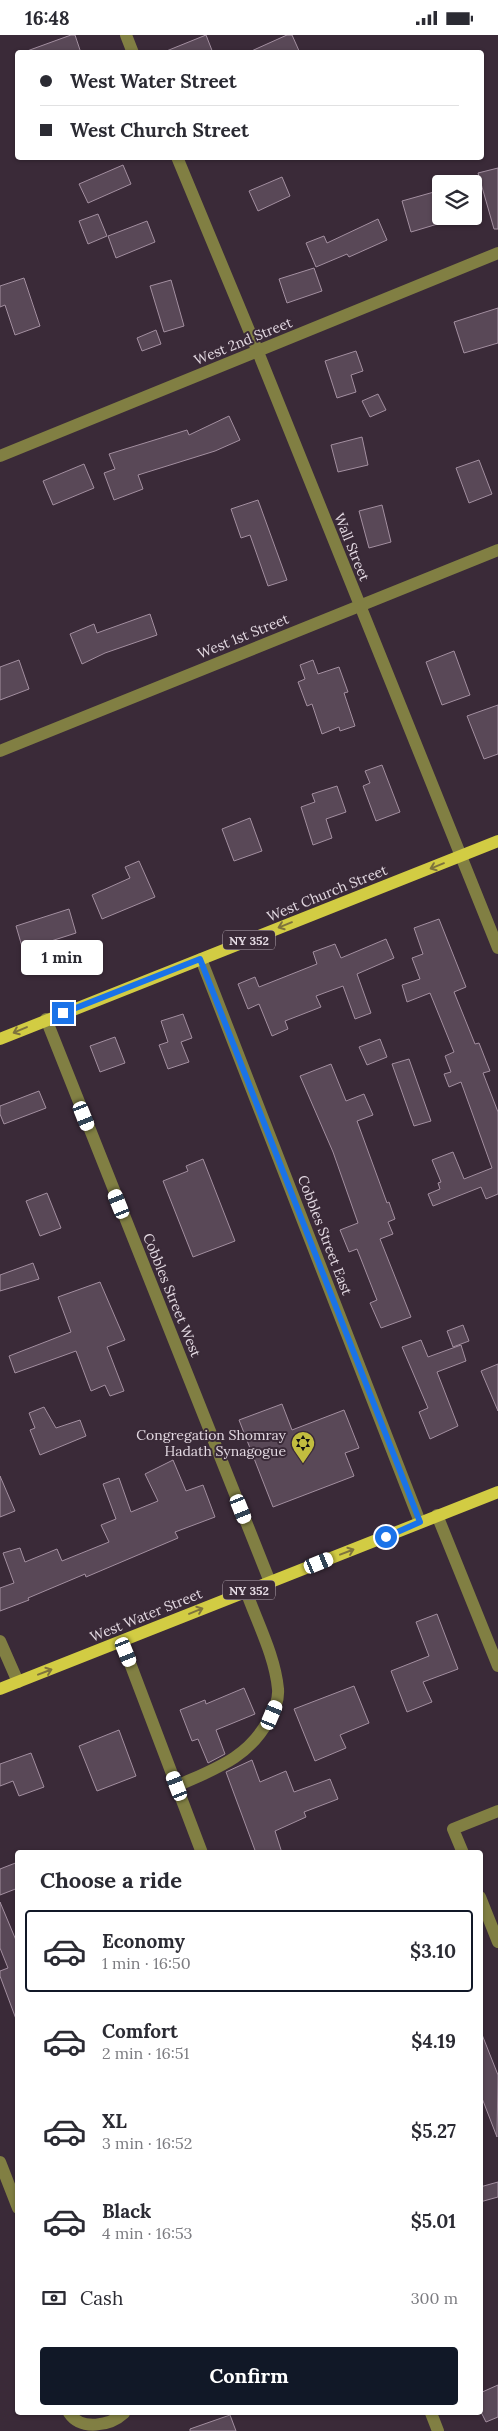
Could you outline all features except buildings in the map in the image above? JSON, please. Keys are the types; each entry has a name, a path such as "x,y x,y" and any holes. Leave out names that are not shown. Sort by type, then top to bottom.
{"main road":[{"name":"West Church Street","path":"0,1039 46,1019 498,841"},
{"name":"West Water Street","path":"0,1689 498,1492"}],"street":[{"path":"126,35 132,50"},
{"name":"Wall Street","path":"178,160 258,352 358,605 498,949"},
{"name":"West 2nd Street","path":"0,456 498,253"},
{"name":"West 1st Street","path":"0,751 498,550"},
{"name":"Cobbles Street East","path":"200,959 420,1522"},
{"name":"Cobbles Street West","path":"46,1019 270,1582"},
{"path":"437,1515 498,1666"},
{"path":"177,1786 216,1769 250,1747 264,1730 277,1702 275,1671 246,1591"},
{"path":"0,1641 18,1682"},
{"path":"122,1642 201,1850"},
{"path":"462,1850 453,1829 498,1811"},
{"path":"483,1904 498,1942"},
{"path":"0,2163 15,2200"},
{"path":"71,2415 82,2424 94,2426 116,2421 122,2415"},
{"path":"432,2415 438,2431"}],"place":[{"name":"Congregation Shomray Hadath Synagogue","path":"303,1464"}],"route":[{"path":"63,1013 200,959 420,1522 386,1537"}]}
